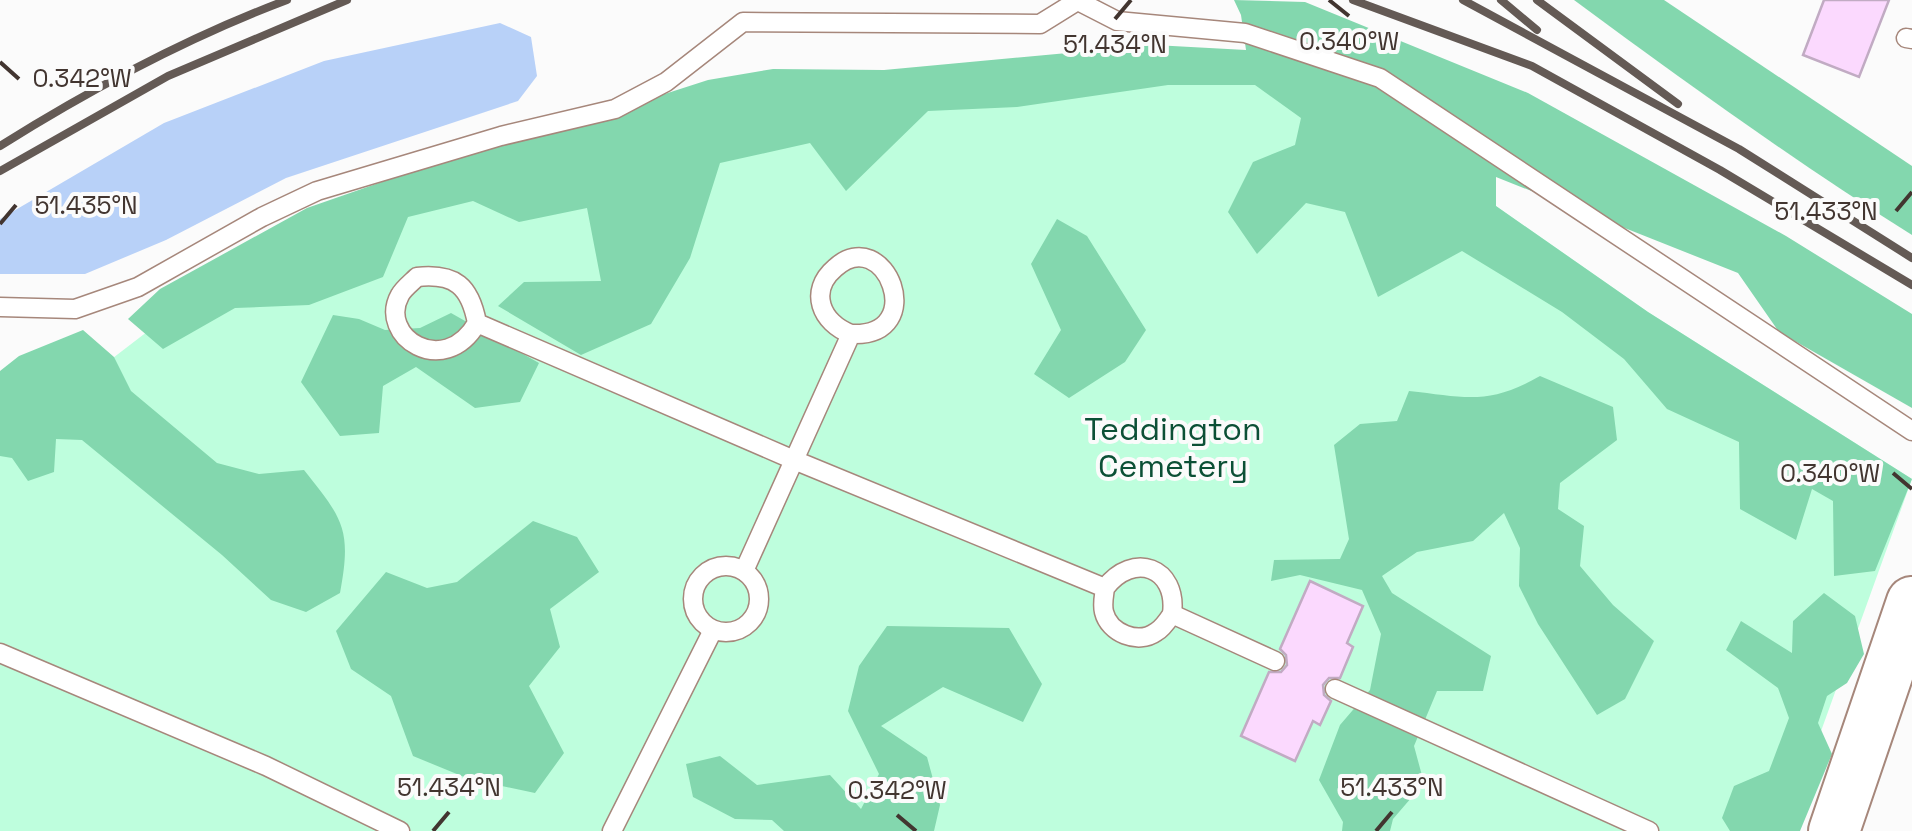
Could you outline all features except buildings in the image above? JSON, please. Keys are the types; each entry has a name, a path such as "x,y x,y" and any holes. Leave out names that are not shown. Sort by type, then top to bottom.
{"main road":[{"path":"1834,831 1912,602"}],"lane":[{"path":"0,307 75,309 138,288 262,217 318,191 502,136 615,109 666,82 743,22 1040,24 1077,1 1117,21 1245,34 1380,78 1912,431"},
{"path":"867,260 889,275 896,302 890,317 870,332 851,334 836,329 823,314 819,295 824,277 840,263 867,260"},
{"path":"438,275 459,283 473,302 477,324 468,338 452,349 427,351 409,340 396,322 398,296 417,277 438,275"},
{"path":"477,324 1105,588"},
{"path":"744,571 851,334"},
{"path":"1130,567 1152,569 1171,589 1172,614 1159,631 1132,638 1116,631 1106,620 1102,608 1105,588 1115,574 1130,567"},
{"path":"711,568 744,571 758,590 758,613 740,629 713,630 696,614 693,591 698,580 711,568"},
{"path":"1172,614 1274,661"},
{"path":"612,831 713,630"},
{"path":"0,653 266,766 400,831"},
{"path":"1335,689 1649,831"}],"green space":[{"path":"1234,0 1305,2 1528,93 1786,236 1912,314 1912,408 1779,332 1738,273 1496,177 1496,206 1648,312 1912,479 1875,571 1834,576 1833,501 1812,489 1796,540 1740,509 1739,442 1667,409 1624,359 1562,312 1462,251 1378,297 1345,212 1306,203 1257,254 1228,212 1253,162 1295,145 1301,118 1255,85 1168,85 1017,107 928,111 846,191 810,143 720,163 690,258 651,324 581,355 498,306 524,282 601,281 587,208 519,222 473,201 408,217 383,277 309,305 235,308 163,349 128,319 160,289 307,208 442,161 708,80 773,69 884,70 1154,45 1246,50 1241,15"},
{"path":"1574,0 1664,0 1912,166 1912,235 1741,121"},
{"name":"Teddington Cemetery","path":"1272,50 1648,312 1912,479 1785,831 0,831 0,417 96,371 238,262 501,168"},
{"path":"1057,219 1087,236 1146,330 1125,362 1069,398 1034,374 1061,330 1031,264"},
{"path":"451,313 539,363 520,402 475,408 416,367 383,386 379,433 340,436 301,382 333,315 359,319 385,330 420,328"},
{"path":"83,330 114,357 131,391 217,463 259,474 304,470 341,526 345,554 340,593 306,612 271,600 82,440 56,439 54,472 28,481 12,458 0,456 0,371 19,356"},
{"path":"1540,376 1613,407 1617,440 1560,483 1558,509 1584,526 1580,566 1613,605 1654,641 1625,699 1597,715 1538,624 1519,586 1520,548 1504,513 1473,541 1417,552 1382,576 1392,593 1491,656 1483,691 1437,691 1414,746 1424,783 1393,819 1390,831 1342,831 1343,822 1319,780 1340,725 1370,690 1381,634 1362,590 1300,575 1271,581 1274,560 1340,559 1349,539 1334,445 1360,424 1397,421 1409,391 1490,396"},
{"path":"533,521 577,537 599,572 550,609 560,647 529,686 564,753 535,793 469,779 413,756 391,696 351,669 336,631 386,572 427,588 457,582"},
{"path":"1824,593 1855,616 1864,654 1847,683 1827,696 1818,723 1832,754 1800,831 1730,831 1722,818 1734,786 1769,771 1789,718 1778,688 1726,650 1741,621 1792,653 1793,621"},
{"path":"887,626 1009,628 1042,684 1023,722 943,687 881,726 927,757 940,805 934,831 784,831 772,820 735,819 693,797 686,764 720,756 757,785 830,775 861,809 879,774 848,711 859,666"}],"water":[{"path":"500,23 531,37 537,76 518,101 286,178 166,240 85,274 0,274 0,219 164,123 324,61"}],"railway":[{"path":"0,146 140,66 287,0"},
{"path":"0,171 168,76 347,0"},
{"path":"1353,0 1532,66 1720,170 1912,285"},
{"path":"1463,0 1739,149 1912,258"},
{"path":"1501,0 1537,30"},
{"path":"1537,0 1678,104"}]}
